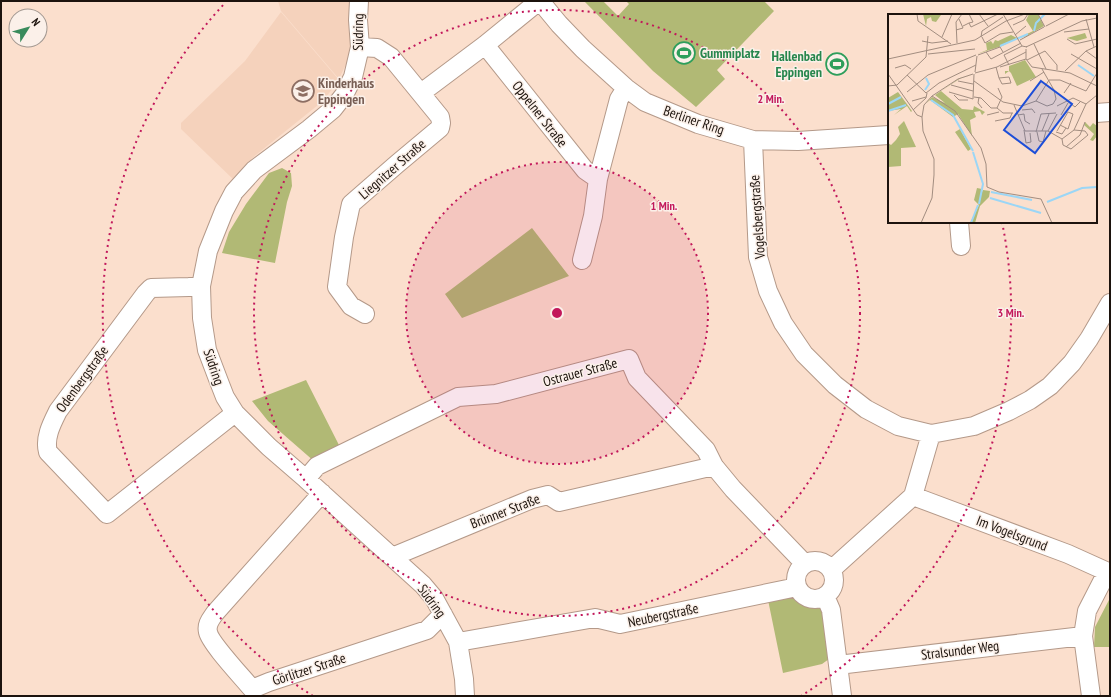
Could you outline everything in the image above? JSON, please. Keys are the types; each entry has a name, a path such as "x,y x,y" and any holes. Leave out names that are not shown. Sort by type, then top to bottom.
{"street":[{"name":"Südring","path":"359,1 358,20 360,47 353,77 344,96 333,109 309,130 254,170 234,192 224,210 208,251 201,286 202,318 207,350 225,397 235,413 269,447 423,585 434,598 458,642 465,696"},
{"path":"421,94 540,1"},
{"name":"Berliner Ring","path":"540,1 583,49 626,88 645,102 698,124 753,140 798,141 888,135"},
{"name":"Oppelner Straße","path":"485,45 584,170 598,179"},
{"name":"Liegnitzer Straße","path":"360,47 377,48 391,57 440,117 441,123 440,128 351,204 344,237 337,287 351,306 365,314"},
{"path":"582,260 593,216 598,179 619,99 626,88"},
{"path":"1097,113 1110,112"},
{"name":"Vogelsbergstraße","path":"753,140 758,257 768,291 783,322 804,354 835,385 866,409 898,426 931,434 974,426 1030,400 1050,386 1072,362 1089,339 1110,303"},
{"path":"959,223 961,246"},
{"name":"Odenbergstraße","path":"201,286 151,288 146,292 58,411 51,424 46,447 48,452 107,514 235,413"},
{"name":"Ostrauer Straße","path":"306,479 317,466 458,397 496,394 629,359 637,378 706,450 714,466 733,489 805,564"},
{"path":"831,570 913,496 931,434"},
{"name":"Brünner Straße","path":"392,557 532,499 548,495 559,502 714,466"},
{"name":"Görlitzer Straße","path":"322,493 215,612 208,622 208,633 212,642 252,689 269,682 427,630 443,614"},
{"name":"Im Vogelsgrund","path":"913,496 1068,554 1109,572"},
{"path":"812,561 819,561 826,564 831,570 834,577 833,584 830,591 825,596 817,599 809,598 802,594 797,587 797,574 800,568 805,564 812,561"},
{"path":"1091,696 1083,636 1087,611 1109,572"},
{"name":"Neubergstraße","path":"458,642 595,618 620,624 797,587"},
{"path":"825,596 831,610 842,696"},
{"name":"Stralsunder Weg","path":"838,665 1083,636"}],"shaded area":[{"path":"278,1 353,1 351,59 347,62 339,79 281,11"},
{"path":"281,12 339,80 323,101 251,159 252,161 235,181 181,129 181,123 245,61"}],"green space":[{"name":"Gummiplatz","path":"584,1 603,1 618,16 629,4 627,2 629,1 764,1 774,11 717,70 725,79 696,107 653,71"},
{"path":"282,168 291,173 292,186 287,202 275,263 222,253 229,232 246,204 269,173"},
{"path":"532,228 569,276 462,318 445,294"},
{"path":"306,380 341,449 315,462 268,421 252,401"},
{"path":"796,595 824,611 829,659 822,664 783,673 768,600"},
{"path":"1110,598 1110,647 1094,647 1095,627"}],"place":[{"name":"Gummiplatz","path":"684,53"},
{"name":"Hallenbad Eppingen","path":"837,64"},
{"name":"Kinderhaus Eppingen","path":"303,91"}]}
